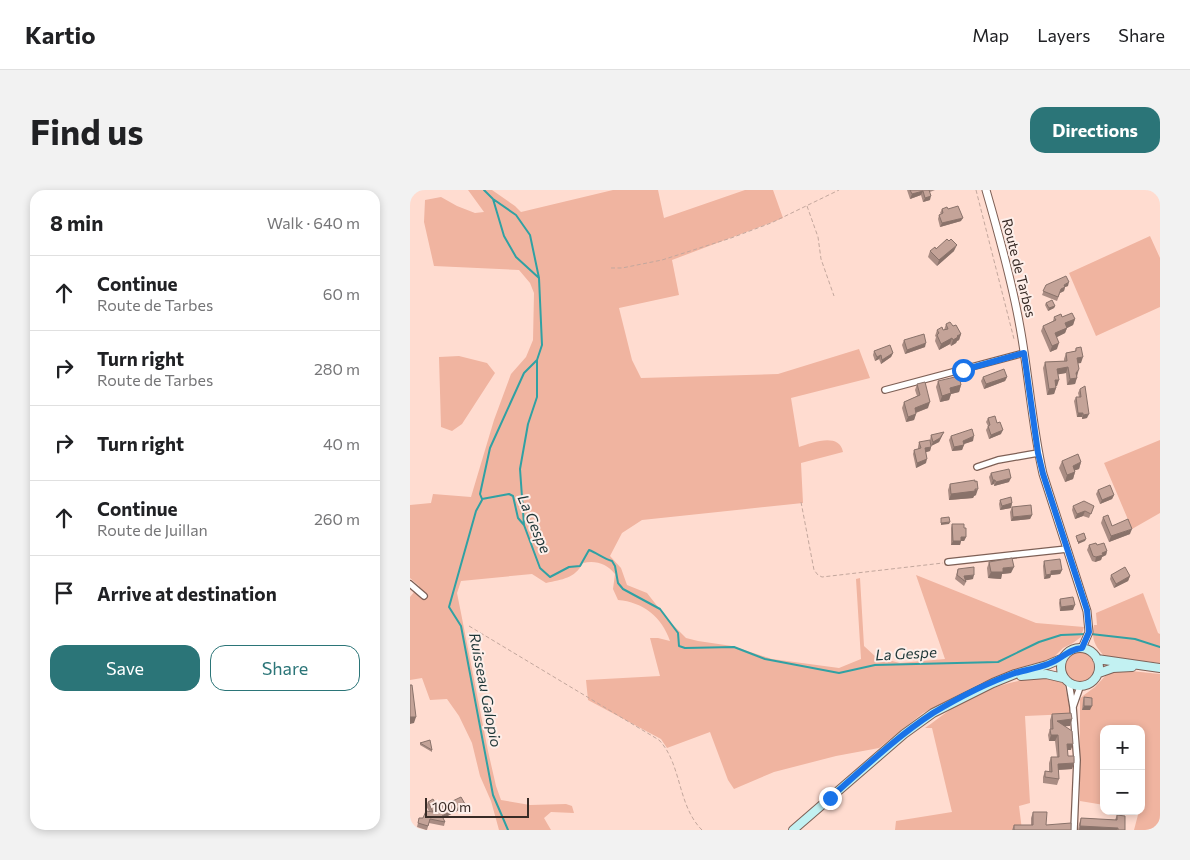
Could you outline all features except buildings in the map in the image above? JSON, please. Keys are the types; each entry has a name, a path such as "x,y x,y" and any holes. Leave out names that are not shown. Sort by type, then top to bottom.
{"main road":[{"path":"793,830 904,734 933,713 993,683 1061,659 1070,650 1082,648 1092,652 1099,665 1098,673 1092,682 1080,687 1066,680 1046,674 1028,675 993,683"},
{"path":"1061,659 1061,672 1066,680"},
{"path":"1097,659 1160,668"},
{"path":"1098,673 1113,668 1149,666"}],"street":[{"name":"Route de Tarbes","path":"986,190 1014,298 1038,453 1087,610 1088,632 1082,648"},
{"path":"885,390 1024,353"},
{"path":"978,467 998,460 1038,453"},
{"path":"948,562 1067,549"},
{"path":"410,584 424,596"},
{"path":"1066,680 1074,707 1077,760 1074,830"},
{"path":"1074,707 1080,687"}],"path":[{"path":"611,268 622,268 662,260 701,248 771,223 839,190"},
{"path":"806,205 818,237 821,259 834,296"},
{"path":"801,502 814,570 818,576 948,562"},
{"path":"469,626 659,740 668,749 684,798 693,819 702,830"}],"shaded area":[{"path":"468,190 492,190 521,212 613,190 658,190 664,218 745,190 773,190 783,218 672,260 679,295 619,308 632,360 641,378 778,374 859,349 870,378 791,398 799,447 824,440 836,442 843,452 801,463 803,503 642,520 622,533 610,556 621,568 627,585 647,593 669,621 686,638 732,646 772,659 839,668 861,659 856,579 860,578 864,646 876,657 900,663 945,659 916,575 1036,623 1084,627 1081,637 1063,648 1052,659 1029,665 981,683 923,713 879,748 836,756 774,772 734,789 728,780 710,732 667,748 661,739 588,700 586,680 660,676 650,638 670,641 662,625 650,612 636,604 618,600 613,589 615,574 608,568 597,563 583,563 572,575 546,583 532,574 461,581 457,593 488,751 501,800 530,805 566,804 572,806 574,813 551,812 544,818 551,830 499,830 491,801 480,776 472,743 459,716 447,699 430,700 422,678 410,680 410,597 419,586 410,578 410,505 431,503 433,494 471,497 494,420 511,374 526,357 533,340 534,293 530,283 519,270 434,266 424,222 425,200 441,197 475,213 484,212"},
{"path":"1150,236 1160,258 1160,307 1096,336 1069,273"},
{"path":"459,356 487,363 495,373 462,424 452,431 441,427 439,357"},
{"path":"1160,440 1160,513 1132,529 1104,463"},
{"path":"1143,593 1160,634 1160,663 1104,656 1093,638 1094,625 1097,625 1096,613"},
{"path":"1079,652 1090,656 1094,667 1090,678 1079,682 1068,678 1064,667 1068,656"},
{"path":"1121,670 1160,674 1160,830 1134,830 1138,815 1145,815 1145,725 1100,725 1100,804 1080,801 1080,699 1112,672"},
{"path":"1044,677 1060,681 1065,686 1071,714 1025,716 1030,803 1019,806 1022,830 895,830 896,821 952,812 932,728 925,728 958,705 981,693 1006,684"}],"waterway":[{"name":"La Gespe","path":"484,190 493,199 516,215 530,235 539,278 542,345 537,360 524,373 490,448 480,494 482,499 509,494 513,496 518,518 524,525 540,568 550,577 569,567 580,566 589,550 612,561 615,566 618,583 623,589 660,609 678,633 679,646 685,648 734,647 765,659 839,673 875,665 998,662 1039,642 1061,635 1087,634"},
{"path":"493,199 504,236 516,257 539,278"},
{"path":"524,525 520,469 528,424 537,397 537,360"},
{"name":"Ruisseau Galopio","path":"482,500 476,511 449,607 461,626 493,795 508,830"},
{"name":"La Gespe","path":"1091,634 1135,639 1160,647"}],"route":[{"path":"830,798 904,734 933,713 993,683 1061,659 1070,650 1082,648 1088,636 1087,610 1038,453 1024,353 963,370"}]}
